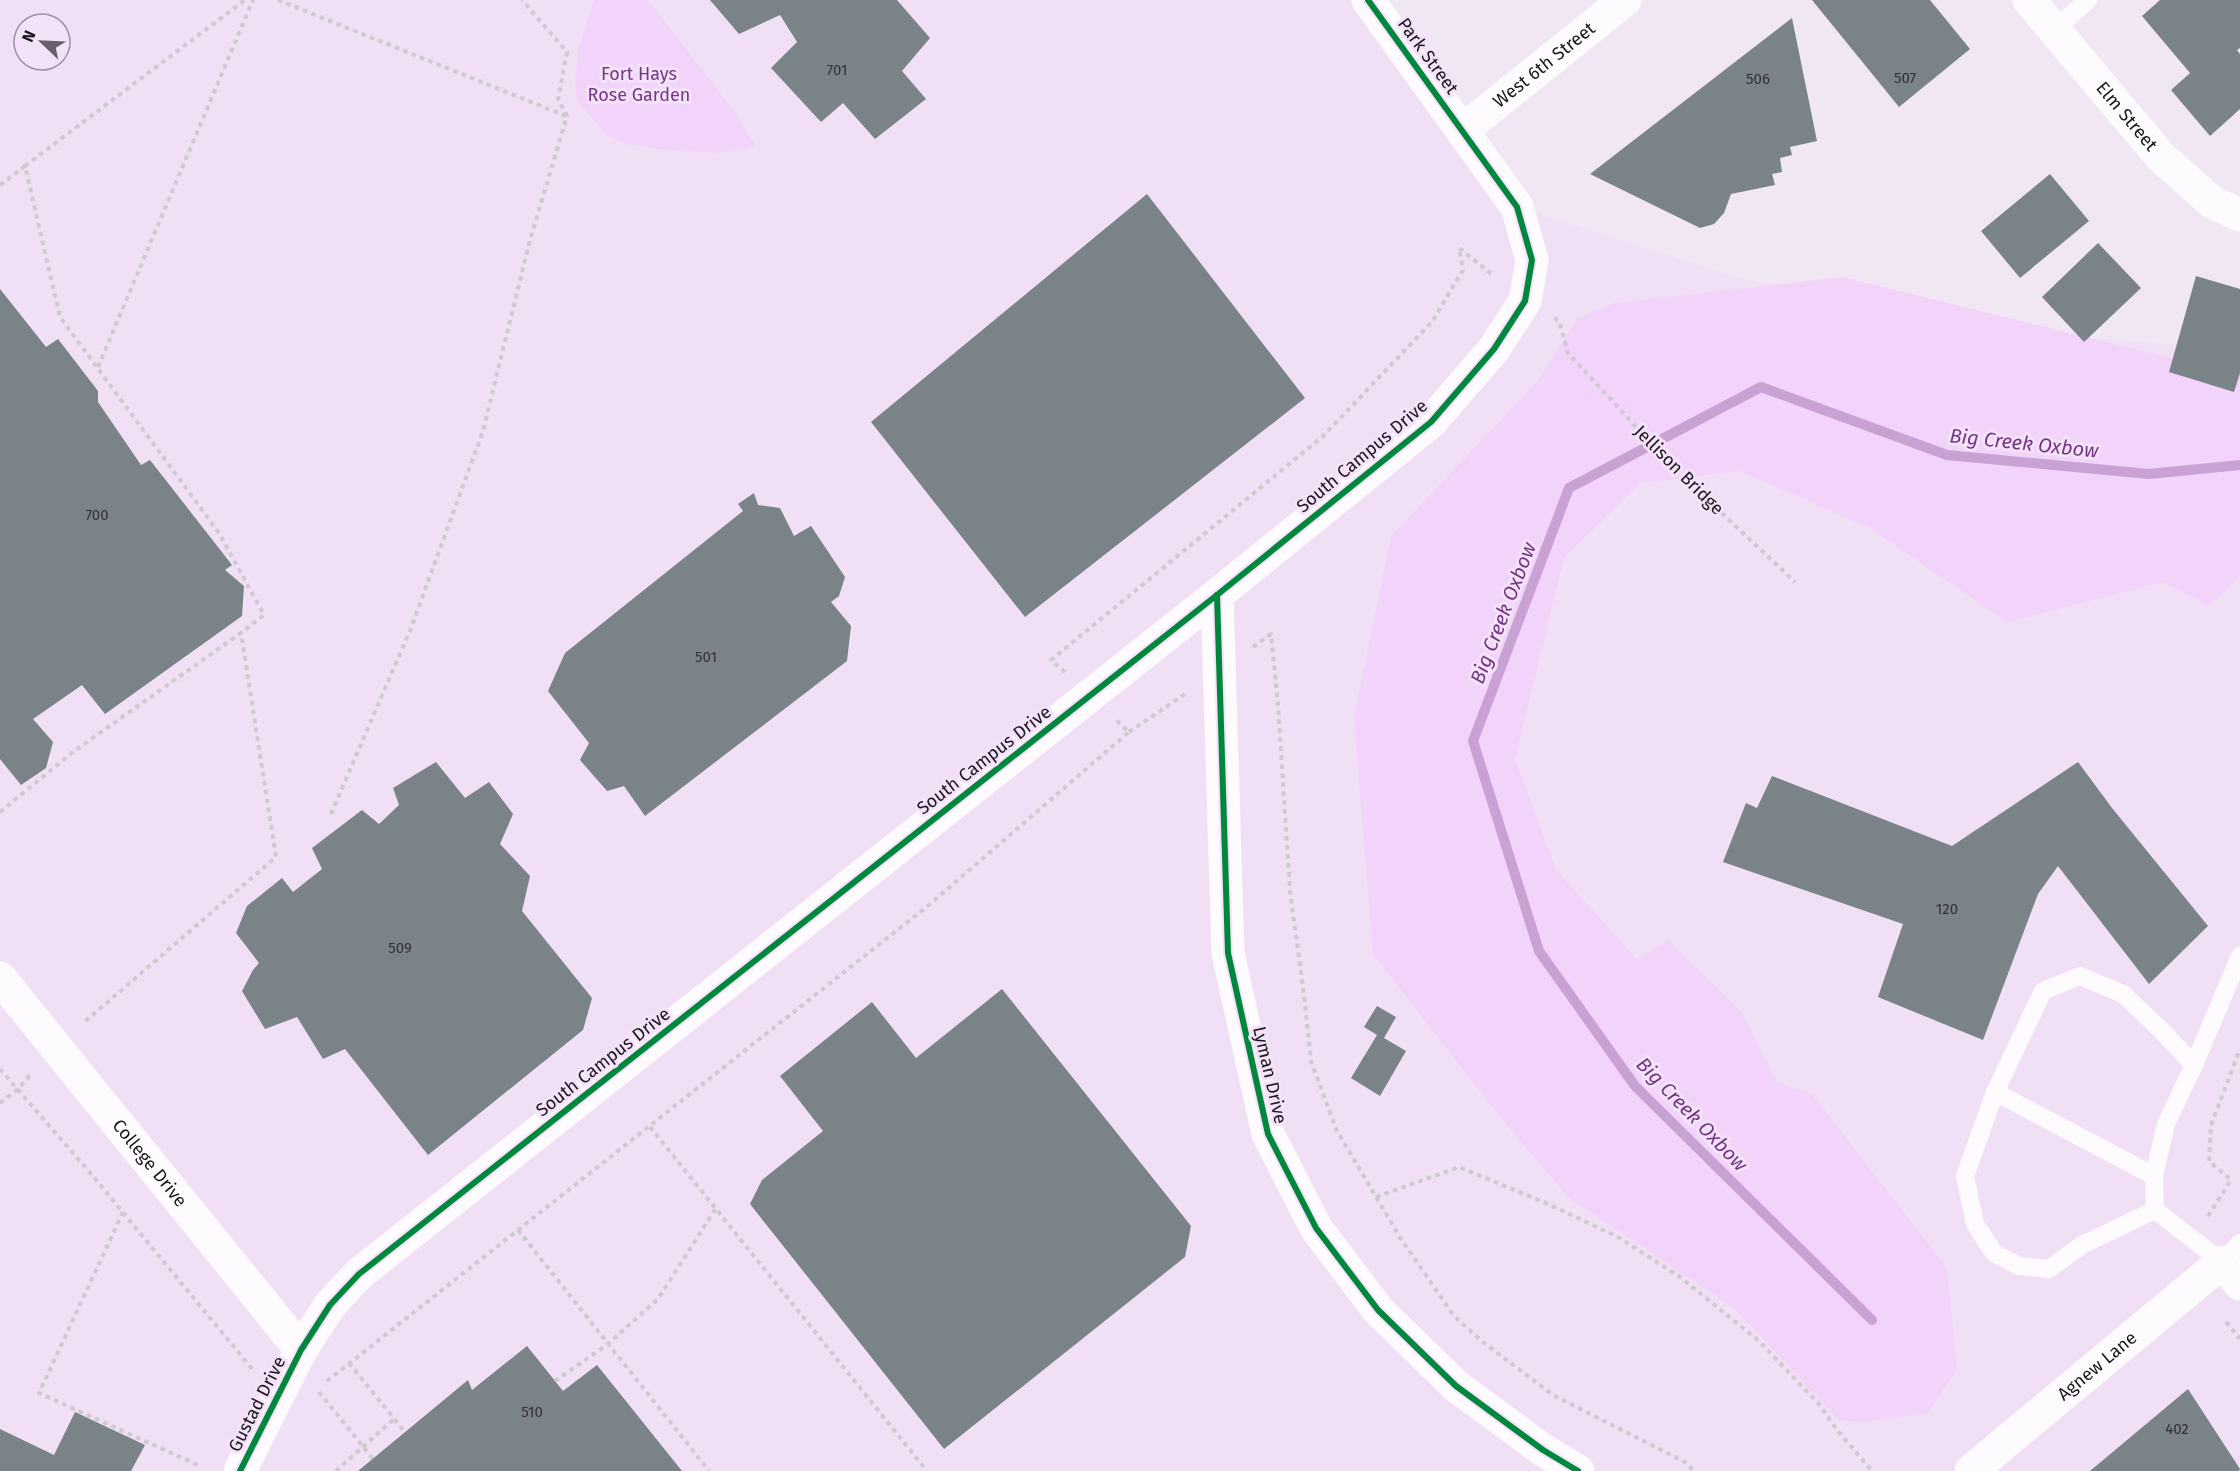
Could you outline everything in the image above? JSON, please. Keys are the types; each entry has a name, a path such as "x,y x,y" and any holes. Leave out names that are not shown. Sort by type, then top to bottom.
{"street":[{"name":"Park Street","path":"1368,0 1463,130"},
{"name":"West 6th Street","path":"1463,130 1625,0"},
{"name":"Elm Street","path":"2029,0 2161,157 2212,202 2240,215"},
{"name":"South Campus Drive","path":"301,1350 330,1305 359,1274 1217,595 1431,422 1494,349 1525,302 1532,260 1517,207 1463,130"},
{"name":"Lyman Drive","path":"1217,595 1228,953 1268,1134 1316,1228 1378,1310 1456,1386 1543,1450 1578,1471"},
{"name":"College Drive","path":"0,978 301,1350"},
{"name":"Agnew Lane","path":"1971,1471 2234,1263"},
{"name":"Gustad Drive","path":"240,1471 301,1350"}],"lane":[{"path":"2053,31 2088,0"},
{"path":"2155,1210 2154,1176 2166,1124 2194,1065 2240,956"},
{"path":"2155,1210 2082,1245 2049,1269 2019,1266 1994,1253 1975,1224 1965,1176 1995,1092 2043,992 2080,976 2123,994 2194,1065"},
{"path":"1995,1092 2154,1176"},
{"path":"2155,1210 2193,1239 2234,1263"}],"path":[{"path":"0,185 245,0"},
{"path":"98,368 253,0"},
{"path":"278,0 567,116"},
{"path":"331,814 411,628 483,432 530,240 567,116 558,99 567,52 522,0"},
{"path":"0,812 73,752 264,615 219,533 60,317 25,166"},
{"path":"1129,732 1052,660 1322,437 1432,322 1463,270 1459,248 1525,302"},
{"path":"0,1103 18,1089 56,1046 276,857 241,633"},
{"path":"325,1383 929,905 1129,732 1271,634 1290,891 1311,1060 1336,1129 1399,1236 1454,1316 1483,1342 1553,1395 1685,1462 1694,1471"},
{"path":"2193,1239 2231,1180 2209,1161 2211,1125 2240,1049"},
{"path":"0,1069 123,1212 276,1400"},
{"path":"650,1127 927,1471"},
{"path":"1376,1197 1459,1167 1548,1204 1618,1238 1680,1277 1759,1341 1819,1404 1837,1430 1872,1471"},
{"path":"555,1381 608,1344 658,1299 716,1208"},
{"path":"123,1212 39,1393 200,1466"},
{"path":"518,1230 709,1471"},
{"path":"2226,1322 2240,1339"},
{"path":"349,1363 405,1432"},
{"path":"311,1394 317,1389 373,1459"},
{"path":"336,1471 394,1419"}],"shaded area":[{"path":"0,0 1360,0 1517,207 1739,278 2056,335 2240,350 2240,1471 0,1471"}],"green space":[{"name":"Fort Hays Rose Garden","path":"594,0 648,0 736,114 755,145 747,149 716,153 661,149 626,144 606,134 577,101 575,83 578,51"},
{"path":"1843,277 2240,375 2240,576 2209,606 2163,582 2007,622 1870,528 1740,471 1640,483 1564,558 1515,759 1556,870 1637,959 1668,940 1743,1014 1776,1082 1812,1094 1947,1268 1957,1369 1928,1413 1864,1422 1839,1420 1734,1308 1569,1198 1505,1123 1373,954 1354,717 1391,536 1537,382 1578,318 1615,303"}],"building":[{"path":"710,0 897,0 930,38 902,71 926,99 875,139 843,103 821,122 771,68 797,42 780,15 739,34"},
{"path":"1812,0 1930,0 1970,49 1899,107"},
{"path":"2160,0 2240,0 2240,48 2237,50 2240,54 2240,109 2210,136 2171,90 2190,73 2142,16"},
{"path":"1792,18 1817,141 1790,147 1792,155 1780,158 1782,172 1772,174 1775,185 1731,194 1724,213 1714,224 1700,228 1590,174"},
{"path":"2050,174 2089,221 2020,278 1981,231"},
{"path":"1147,194 1305,398 1025,617 871,422"},
{"path":"2098,243 2141,288 2084,342 2042,297"},
{"path":"2196,276 2240,289 2240,373 2234,392 2169,372"},
{"path":"0,289 46,347 58,339 98,391 98,402 141,465 150,460 232,565 225,570 244,586 242,616 105,714 82,685 33,719 53,742 46,768 21,785 0,759"},
{"path":"754,493 758,505 780,508 794,536 811,526 845,577 839,596 831,602 851,626 847,661 645,816 624,786 607,791 580,760 589,743 548,691 565,653 743,511 738,504"},
{"path":"436,762 465,798 489,782 513,814 500,844 530,876 522,911 592,998 583,1030 428,1155 345,1049 323,1059 297,1017 265,1029 242,991 259,963 236,933 247,906 282,878 293,892 322,869 312,848 362,810 379,824 399,805 393,788"},
{"path":"2078,762 2112,808 2208,926 2149,984 2058,866 2038,894 1983,1040 1878,997 1903,924 1723,862 1746,803 1757,808 1772,776 1952,846"},
{"path":"1002,989 1191,1226 1185,1257 944,1449 750,1204 762,1180 823,1131 780,1076 872,1002 916,1058"},
{"path":"1377,1006 1396,1017 1384,1038 1406,1051 1380,1096 1351,1078 1377,1035 1364,1027"},
{"path":"527,1346 563,1391 597,1365 682,1471 358,1471 468,1380 472,1390"},
{"path":"2188,1389 2240,1469 2239,1471 2090,1471"},
{"path":"75,1412 145,1445 131,1471 0,1471 0,1429 54,1455"}],"waterway":[{"name":"Big Creek Oxbow","path":"1872,1320 1635,1086 1539,951 1473,741 1569,488 1761,387 1947,455 2149,474 2240,465"}],"cycle path":[{"path":"240,1471 301,1350 330,1305 359,1274 1217,595 1431,422 1494,349 1525,301 1532,260 1517,207 1368,0"},
{"path":"1217,595 1228,953 1268,1134 1316,1228 1378,1310 1456,1386 1543,1450 1578,1471"}]}
